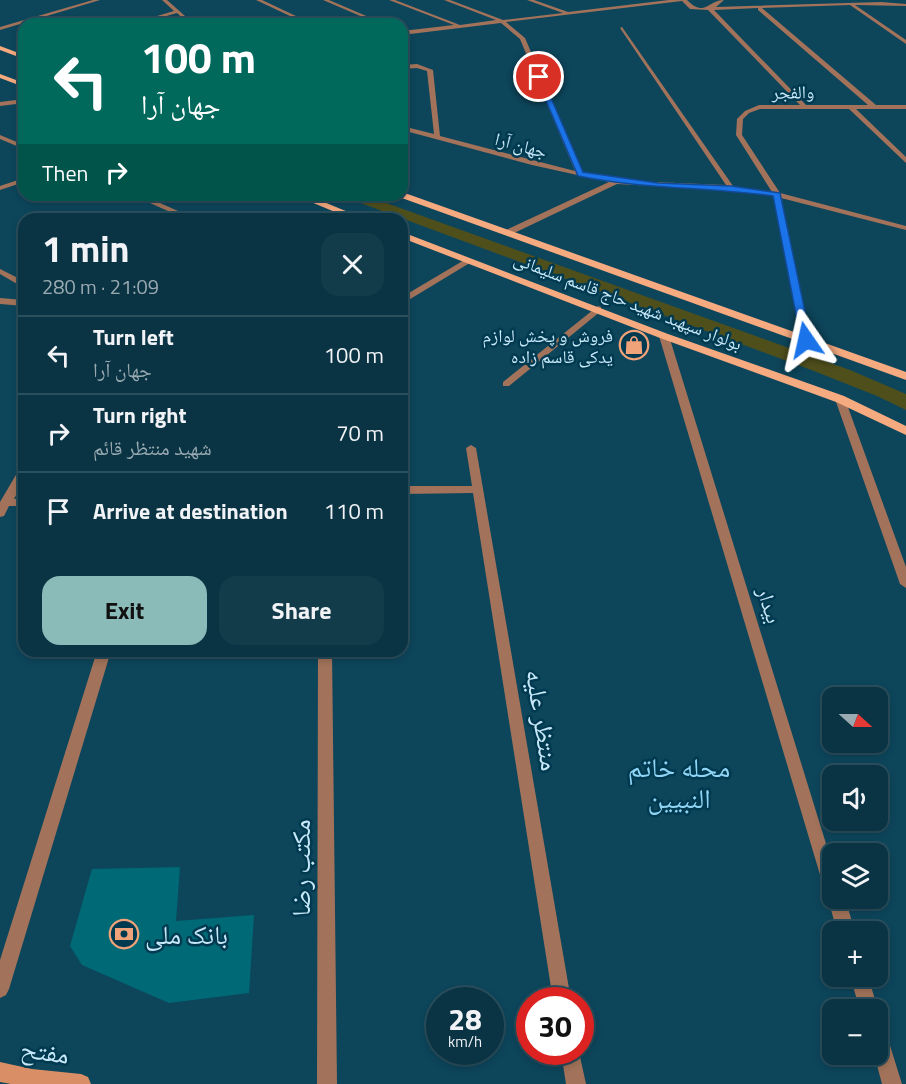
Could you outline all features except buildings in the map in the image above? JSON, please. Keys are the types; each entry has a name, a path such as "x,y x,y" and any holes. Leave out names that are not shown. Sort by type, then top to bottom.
{"main road":[{"path":"0,48 18,54"},
{"path":"0,76 18,83"},
{"name":"بولوار سپهبد شهید حاج قاسم سلیمانی","path":"408,197 906,376"},
{"path":"314,201 345,213"},
{"name":"بولوار سپهبد شهید حاج قاسم سلیمانی","path":"408,237 664,336 840,399 906,431"},
{"name":"مفتح","path":"0,1072 31,1082 81,1084"}],"street":[{"path":"37,18 98,0"},
{"path":"164,0 184,18"},
{"path":"258,0 298,18"},
{"path":"325,0 368,18"},
{"path":"391,0 462,26"},
{"path":"446,0 502,21 522,38 580,174"},
{"path":"529,0 570,13"},
{"path":"408,32 683,0 692,8 710,9 881,3 906,5"},
{"path":"710,9 722,0"},
{"path":"820,6 826,0"},
{"path":"612,3 624,7"},
{"path":"852,5 906,42"},
{"path":"710,9 804,106"},
{"path":"760,9 873,107"},
{"path":"154,18 176,12"},
{"path":"0,29 18,24"},
{"path":"622,28 731,188"},
{"path":"408,67 417,66 430,70 436,136"},
{"path":"0,104 18,102"},
{"name":"والفجر","path":"806,340 777,194 739,135 740,119 759,107 906,107"},
{"path":"851,107 906,162"},
{"name":"جهان آرا","path":"408,129 534,164 580,174 658,186 731,188 777,194 906,228"},
{"path":"0,137 18,144"},
{"path":"508,232 617,181"},
{"path":"0,188 18,182"},
{"path":"150,201 178,213"},
{"path":"336,213 340,211"},
{"path":"408,298 470,261"},
{"path":"0,271 18,282"},
{"path":"0,301 18,302"},
{"path":"506,384 598,309"},
{"name":"بیدار","path":"664,336 822,855"},
{"path":"840,399 906,584"},
{"name":"منتظر علیه","path":"471,448 560,987"},
{"path":"3,508 18,481"},
{"path":"408,490 478,489"},
{"path":"3,508 18,504"},
{"path":"0,989 102,657"},
{"name":"مکتب رضا","path":"325,657 327,1084"},
{"path":"572,1065 576,1084"},
{"path":"886,1065 892,1084"}],"shaded area":[{"path":"355,201 381,201 850,370 906,394 906,410 814,371 408,221 408,213 388,213"}],"place":[{"name":"فروش و پخش لوازم یدکی قاسم زاده","path":"634,345"},
{"name":"بانک ملی","path":"124,934"}],"district":[{"name":"محله خاتم النبیین","path":"679,782"}],"route":[{"path":"539,77 580,174 658,186 731,188 777,194 806,340"}]}
